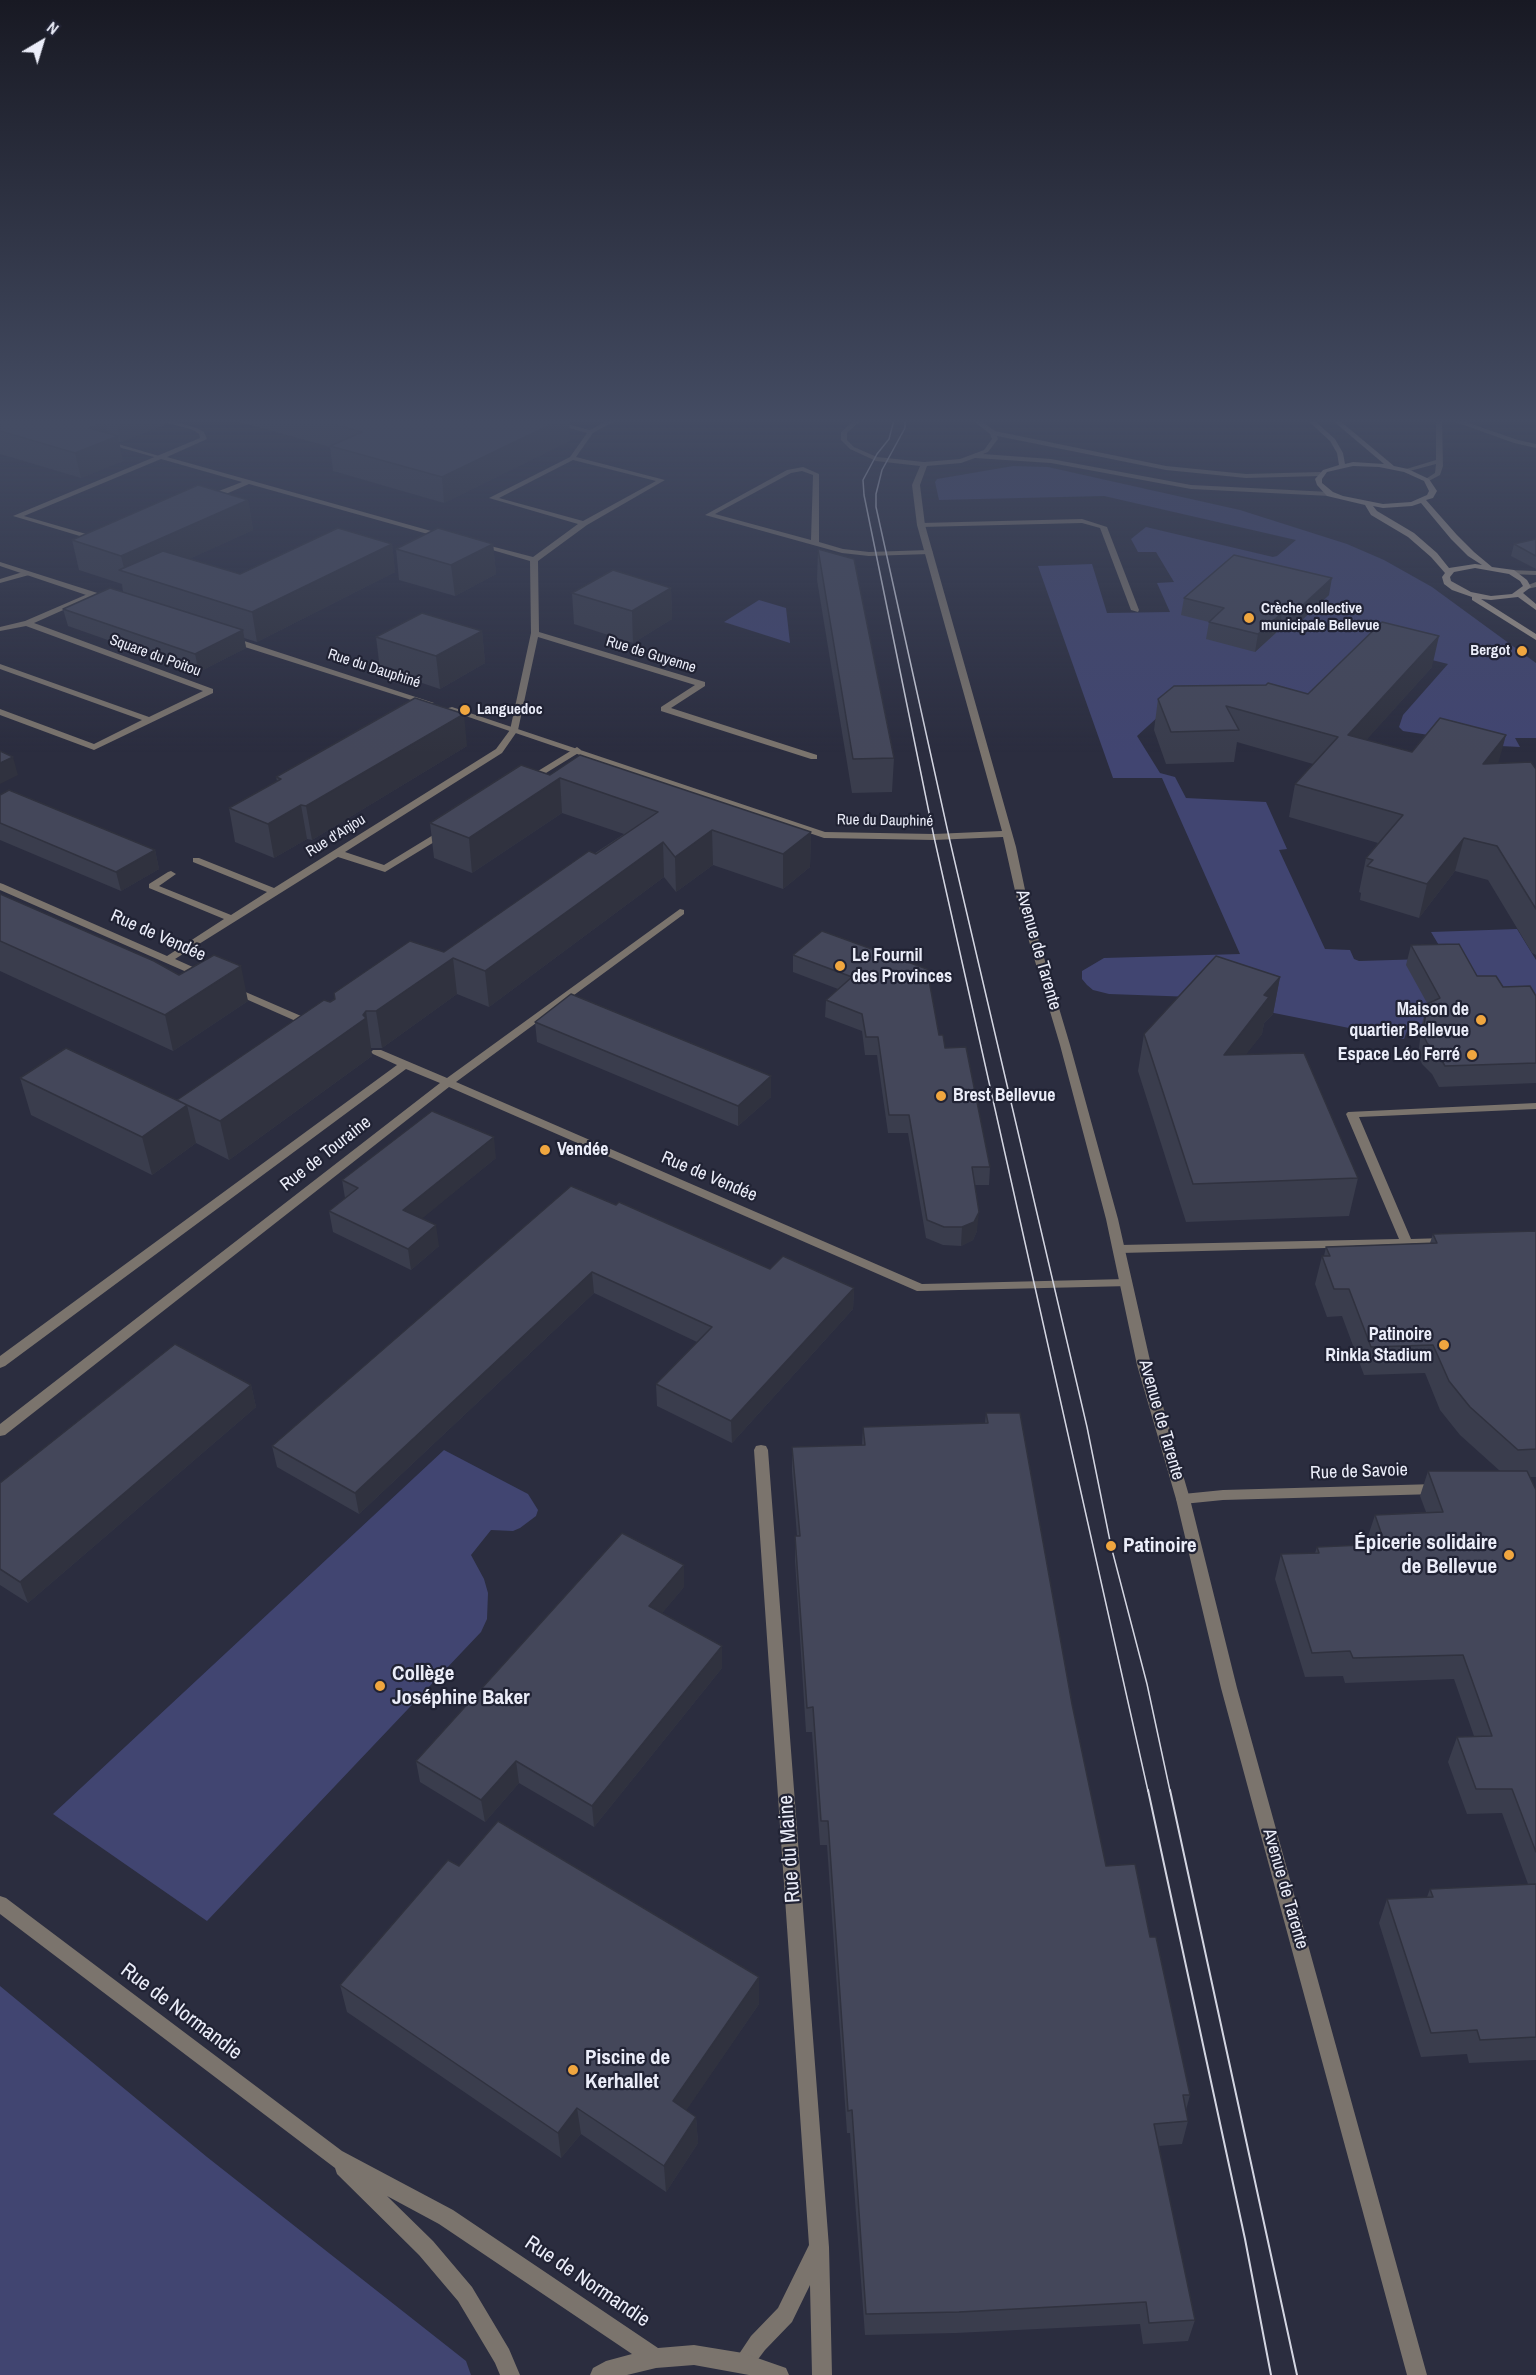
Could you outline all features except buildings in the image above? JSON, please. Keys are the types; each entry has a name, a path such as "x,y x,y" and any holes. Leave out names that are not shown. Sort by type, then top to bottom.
{"main road":[{"path":"1403,531 1427,549 1448,572"},
{"path":"1449,531 1465,548 1490,567"},
{"path":"1448,572 1461,567 1490,567 1511,572 1523,580 1527,587 1520,594 1498,598 1469,594"},
{"path":"1448,572 1447,582 1536,638"},
{"path":"1520,594 1536,608"}],"street":[{"path":"66,531 106,543"},
{"path":"425,531 458,540"},
{"path":"534,560 573,531"},
{"path":"769,531 842,551 869,554 929,552"},
{"path":"815,531 815,543"},
{"name":"Avenue de Tarente","path":"923,531 1007,834 1023,904 1062,1034 1120,1249 1144,1365 1183,1499 1229,1688 1417,2375"},
{"path":"1104,531 1135,610"},
{"path":"469,543 534,560"},
{"path":"514,730 536,633 534,560"},
{"path":"0,564 115,602"},
{"path":"1511,572 1536,573"},
{"path":"0,581 26,573"},
{"path":"1527,587 1536,584"},
{"path":"0,629 27,623 93,595"},
{"name":"Square du Poitou","path":"0,712 94,747 210,691 27,623"},
{"name":"Rue de Guyenne","path":"536,633 702,684 664,709 814,757"},
{"name":"Rue du Dauphiné","path":"216,634 577,750 824,835 949,837 1007,834"},
{"path":"0,666 149,720"},
{"name":"Rue d'Anjou","path":"167,960 499,751 514,730"},
{"path":"521,785 577,750"},
{"path":"337,853 385,869 453,827"},
{"path":"196,860 275,892"},
{"path":"171,874 152,886 232,919"},
{"name":"Rue de Vendée","path":"0,886 324,1029"},
{"name":"Rue de Touraine","path":"0,1431 202,1272 449,1083 680,912"},
{"name":"Rue de Vendée","path":"377,1052 921,1288 1126,1283"},
{"name":"Rue de Touraine","path":"0,1363 405,1064"},
{"path":"1407,1243 1352,1114 1536,1106"},
{"path":"1120,1249 1454,1242"},
{"name":"Rue du Maine","path":"761,1450 819,2247 822,2375"},
{"name":"Rue de Savoie","path":"1183,1499 1223,1495 1453,1488"},
{"name":"Rue de Normandie","path":"0,1904 334,2158 426,2248 465,2294 502,2356 510,2375"},
{"name":"Rue de Normandie","path":"334,2158 446,2217 656,2358"},
{"path":"742,2362 785,2315 819,2247"},
{"path":"600,2375 613,2368 656,2358 694,2355 742,2362 779,2375"}],"shaded area":[{"path":"1141,531 1162,531 1273,557 1296,540 1256,531 1306,531 1347,544 1384,560 1432,587 1536,663 1536,738 1515,738 1520,747 1500,746 1403,731 1399,727 1403,715 1448,664 1376,646 1316,707 1171,705 1137,736 1160,773 1175,777 1186,798 1266,802 1287,849 1279,850 1325,949 1350,950 1354,959 1359,961 1426,959 1440,947 1431,932 1517,929 1536,960 1536,1026 1443,1014 1407,1031 1404,1039 1194,997 1109,994 1093,990 1082,979 1082,971 1104,958 1240,954 1162,778 1113,778 1038,566 1092,564 1107,613 1170,612 1157,583 1174,582 1156,552 1138,552 1131,539"},
{"path":"759,600 786,608 790,643 724,622"},
{"path":"444,1450 528,1494 538,1510 536,1516 513,1531 491,1530 471,1555 484,1579 488,1593 487,1619 481,1632 207,1921 53,1814"},
{"path":"0,1986 207,2157 466,2361 471,2375 0,2375"}],"tram line":[{"path":"871,531 934,837 1148,1791"},
{"path":"881,531 949,837 1087,1427 1111,1546 1147,1684 1170,1791"},
{"path":"1148,1790 1245,2239 1271,2375"},
{"path":"1170,1790 1297,2375"}],"place":[{"name":"Crèche collective municipale Bellevue","path":"1249,618"},
{"name":"Bergot","path":"1522,651"},
{"name":"Languedoc","path":"465,710"},
{"name":"Le Fournil des Provinces","path":"840,966"},
{"name":"Maison de quartier Bellevue","path":"1481,1020"},
{"name":"Espace Léo Ferré","path":"1472,1055"},
{"name":"Brest Bellevue","path":"941,1096"},
{"name":"Vendée","path":"545,1150"},
{"name":"Patinoire Rinkla Stadium","path":"1444,1345"},
{"name":"Patinoire","path":"1111,1546"},
{"name":"Épicerie solidaire de Bellevue","path":"1509,1555"},
{"name":"Collège Joséphine Baker","path":"380,1686"},
{"name":"Piscine de Kerhallet","path":"573,2070"}]}
